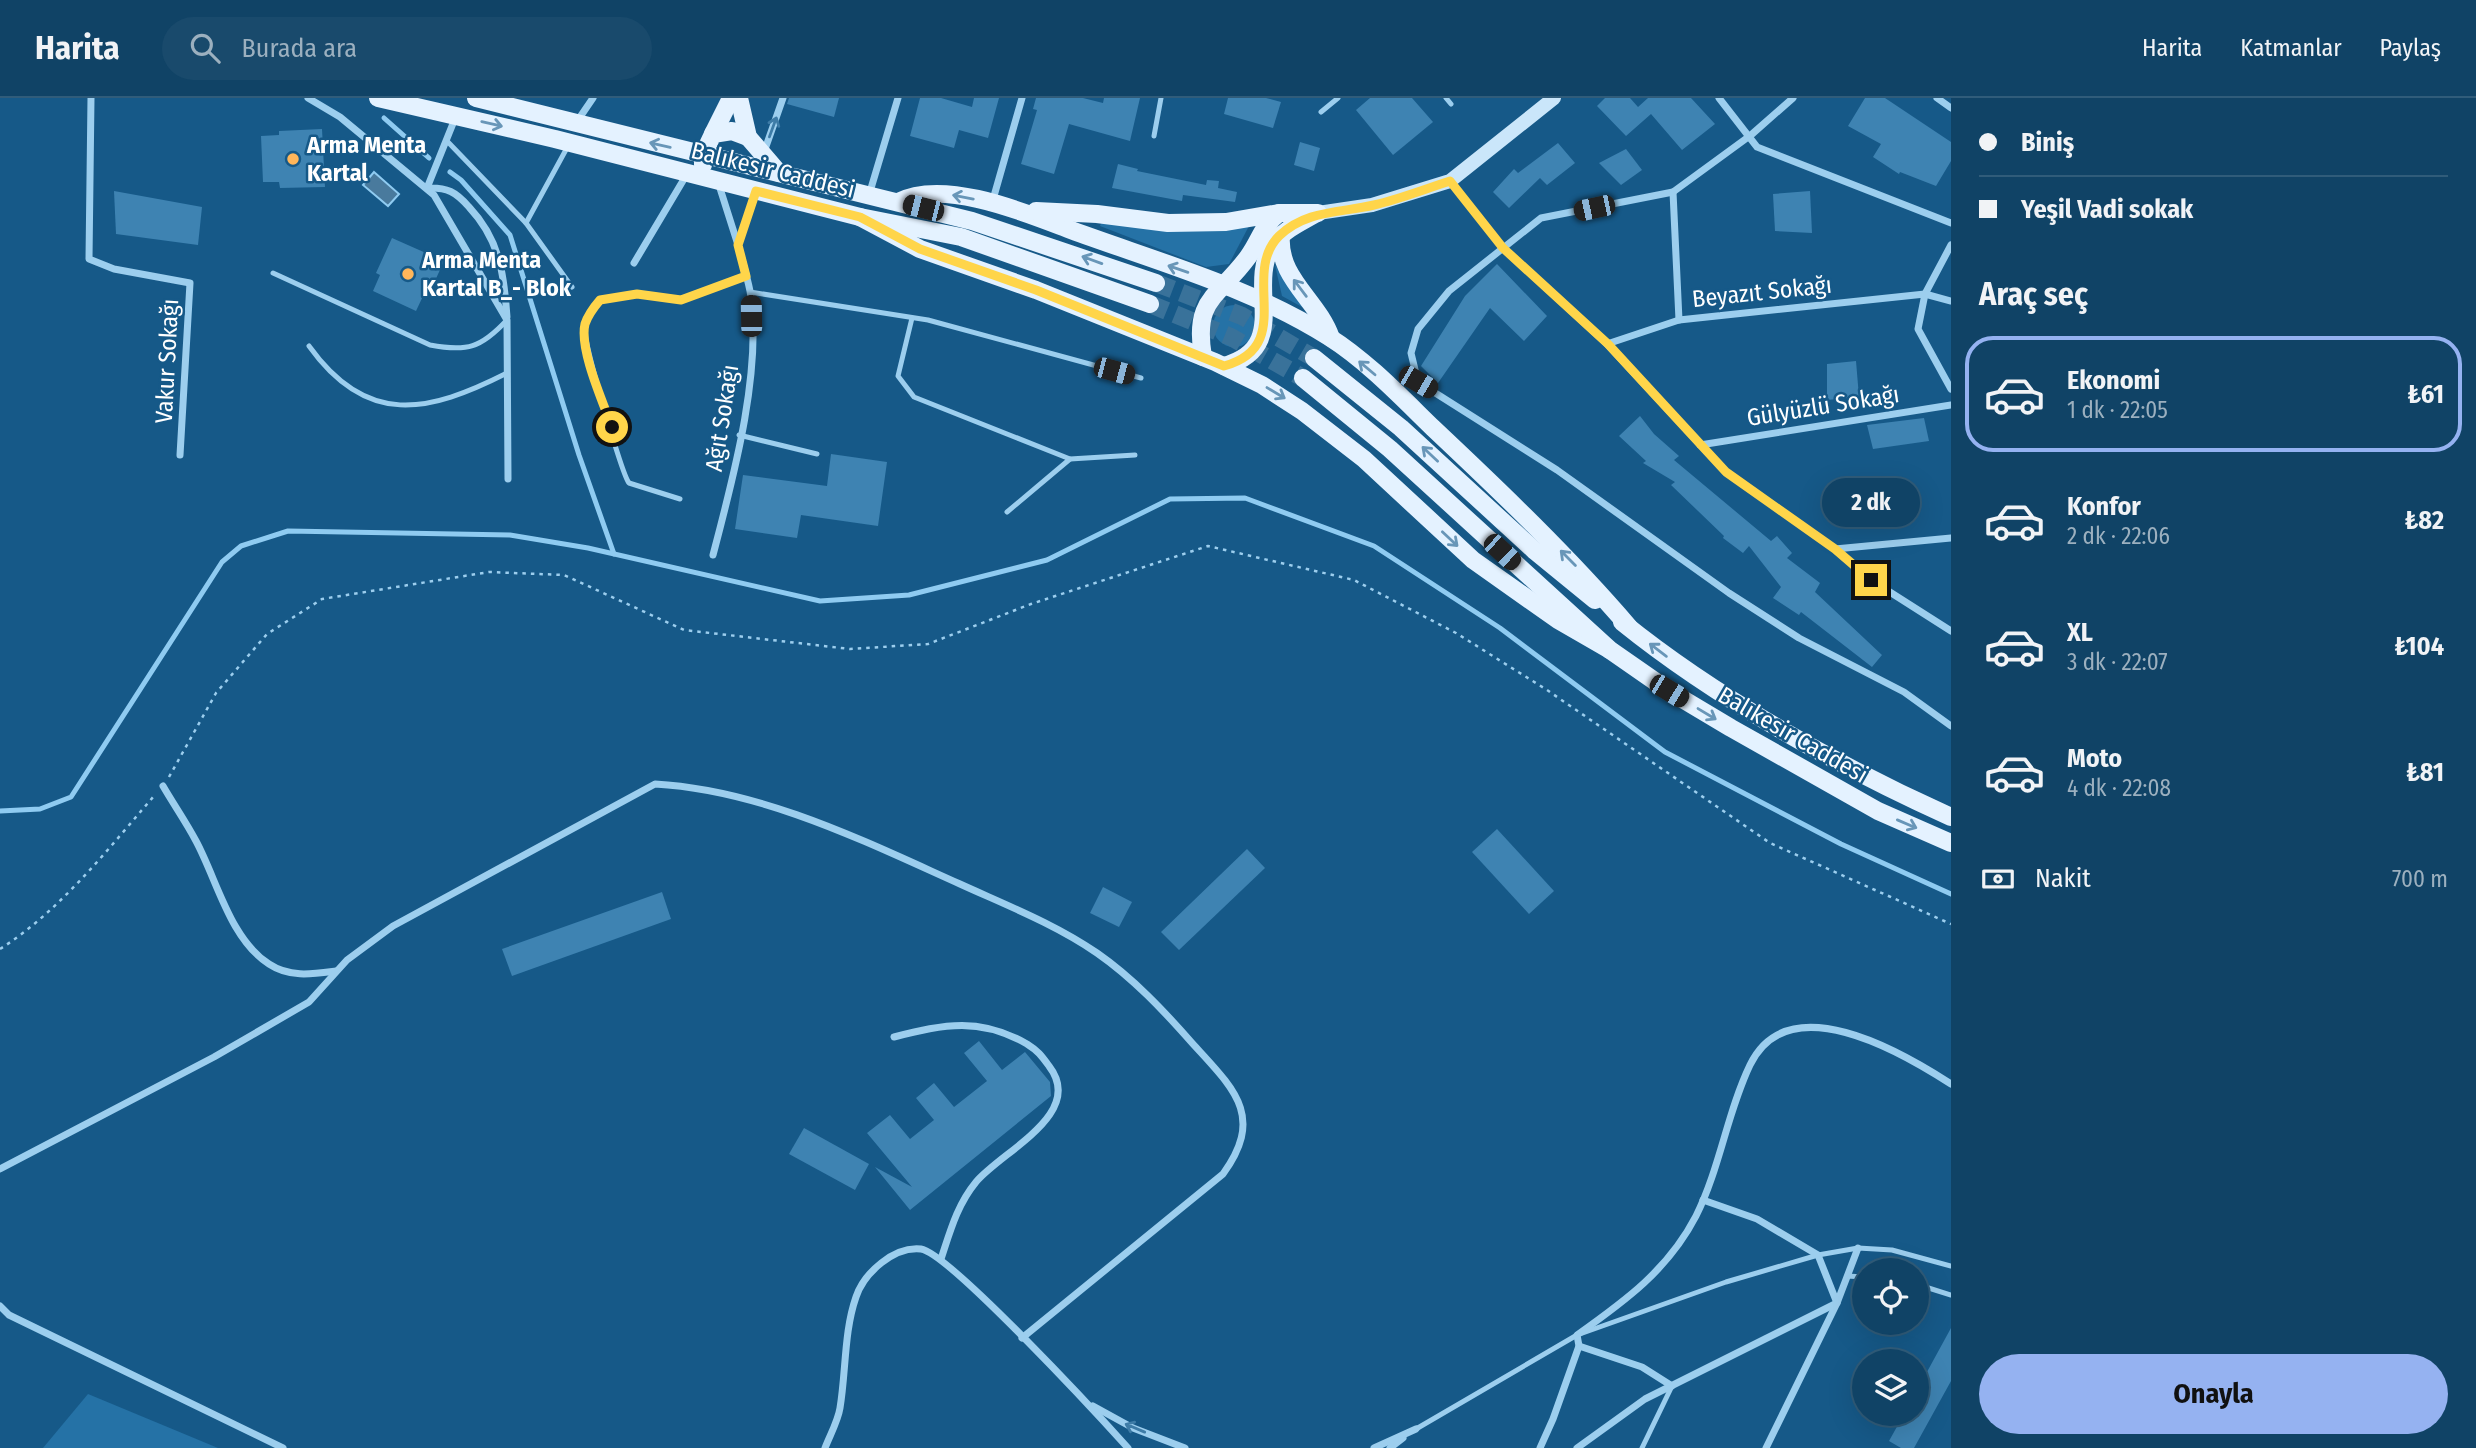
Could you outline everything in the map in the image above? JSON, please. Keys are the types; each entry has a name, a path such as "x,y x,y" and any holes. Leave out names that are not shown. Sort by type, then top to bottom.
{"main road":[{"name":"Balıkesir Caddesi","path":"378,98 570,143 860,217 961,237 1150,304"},
{"name":"Balıkesir Caddesi","path":"476,98 575,125 898,202 1037,240 1156,284"},
{"path":"718,181 704,168 703,155 731,98"},
{"path":"739,98 748,137 779,173"},
{"path":"1022,211 1097,214 1168,223 1226,222 1279,213 1318,212 1373,205 1450,181 1554,98"},
{"path":"713,134 732,131 748,137"},
{"path":"898,202 908,197 932,194 1022,211 1224,284 1265,302 1331,338 1400,397 1491,482 1578,568 1629,628"},
{"path":"1224,366 1241,360 1257,346 1264,324 1264,269 1270,247 1280,235 1318,212"},
{"path":"1203,357 1199,329 1212,295 1252,250 1264,225 1279,213"},
{"path":"860,217 920,249 1036,290 1224,366 1302,411 1364,459 1473,560 1558,620 1609,650"},
{"path":"1280,235 1279,252 1283,265 1325,322 1331,338"},
{"name":"Balıkesir Caddesi","path":"1314,358 1401,428 1535,551 1682,668 1761,716 1910,798 1951,817"},
{"name":"Balıkesir Caddesi","path":"1303,378 1390,449 1609,650 1669,691 1765,748 1878,811 1951,842"}],"street":[{"name":"Vakur Sokağı","path":"91,98 89,259 114,269 190,284 180,455"},
{"path":"308,98 340,117 427,188 507,320"},
{"path":"575,125 593,98"},
{"path":"763,156 783,98"},
{"path":"869,197 898,98"},
{"path":"992,204 1022,98"},
{"path":"1719,98 1751,135 1757,147 1951,223"},
{"path":"1793,98 1751,135 1673,192 1541,218 1449,291 1418,329 1411,353 1418,382 1557,470 1729,593 1799,638 1904,692 1951,726"},
{"path":"1937,98 1951,108"},
{"path":"427,188 456,116"},
{"path":"634,263 688,173"},
{"name":"Ağıt Sokağı","path":"713,555 732,482 751,363 750,292 718,181"},
{"path":"1450,181 1503,248 1608,344 1726,472 1835,549 1871,580 1951,631"},
{"path":"427,188 442,187 457,193 482,221 498,248 504,275 507,320 508,479"},
{"path":"738,245 756,191"},
{"path":"1673,192 1679,320"},
{"path":"1951,245 1925,294 1918,329 1951,389"},
{"path":"1925,294 1951,301"},
{"name":"Beyazıt Sokağı","path":"1608,344 1679,320 1925,294"},
{"name":"Gülyüzlü Sokağı","path":"1700,445 1951,405"},
{"path":"1835,549 1951,538"},
{"path":"0,1169 156,1088 309,1002 337,971 393,926 655,784 689,786 782,810 881,849 1063,933 1123,972 1219,1072 1238,1098 1244,1116 1244,1135 1237,1154 1206,1189 1022,1338"},
{"path":"163,786 196,840 237,927 257,956 271,966 296,975 337,971"},
{"path":"894,1037 955,1024 989,1026 1007,1032 1040,1051 1058,1077 1060,1093 1052,1113 977,1181 956,1212 941,1259"},
{"path":"1539,1448 1558,1408 1579,1346 1577,1335 1630,1297 1664,1267 1687,1232 1703,1200 1751,1062 1765,1042 1777,1033 1807,1026 1830,1028 1882,1046 1951,1084"},
{"path":"1703,1200 1757,1219 1818,1255 1837,1303"},
{"path":"1766,1448 1837,1303 1858,1248"},
{"path":"825,1448 839,1411 856,1297 870,1272 893,1255 921,1249 941,1259 1087,1402 1128,1448"},
{"path":"1577,1448 1623,1413 1837,1303"},
{"path":"0,1306 9,1315 283,1448"},
{"path":"1579,1346 1642,1367 1672,1386"},
{"path":"1087,1402 1133,1428 1185,1448"},
{"path":"1374,1448 1416,1429"},
{"path":"1390,1448 1416,1429"}],"lane":[{"path":"1154,136 1161,98"},
{"path":"1321,112 1338,98"},
{"path":"1446,98 1451,104"},
{"path":"447,141 526,222 572,287"},
{"path":"526,222 570,143"},
{"path":"273,273 348,310 429,345 456,348 480,345 507,320"},
{"path":"680,499 629,483 624,476 621,454 586,348 586,321 600,300 637,294 681,300 746,276"},
{"path":"750,292 912,318 1141,378"},
{"path":"912,318 898,376 914,397 1070,459 1135,455"},
{"path":"309,346 325,368 347,387 390,403 417,405 447,400 508,373"},
{"path":"739,435 817,454"},
{"path":"1007,512 1070,459"},
{"path":"1416,1429 1577,1335 1726,1282 1818,1255 1858,1248 1892,1250 1951,1266"},
{"path":"1847,1276 1852,1276"},
{"path":"1929,1288 1951,1295"},
{"path":"1642,1448 1672,1386"}],"path":[{"path":"0,949 24,934 96,862 163,786 183,757 216,693 267,634 322,599 489,572 564,575 684,630 849,649 928,644 1031,604 1208,546 1354,580 1456,633 1547,690 1770,844 1865,889 1951,924"}],"shaded area":[{"path":"374,172 399,194 388,206 363,185"},
{"path":"1102,221 1249,226 1229,264 1206,267 1100,226"},
{"path":"1275,265 1313,313 1282,296"},
{"path":"1234,305 1249,311 1255,326 1249,341 1234,347 1219,341 1213,326 1219,311"},
{"path":"88,1394 218,1448 43,1448"}],"building":[{"path":"789,98 839,98 834,117 787,104"},
{"path":"920,98 941,98 972,107 974,98 999,98 988,138 959,130 954,148 910,136"},
{"path":"1036,98 1083,98 1103,103 1104,98 1140,98 1130,141 1069,124 1054,174 1021,164 1037,110 1033,109"},
{"path":"1228,98 1266,98 1281,102 1273,128 1224,114"},
{"path":"1370,98 1412,98 1433,122 1393,155 1356,110"},
{"path":"1605,98 1630,98 1638,107 1648,98 1691,98 1715,124 1682,150 1651,114 1626,136 1597,106"},
{"path":"1865,98 1885,98 1951,142 1951,161 1936,186 1900,172 1899,174 1873,157 1881,144 1848,126"},
{"name":"Arma Menta Kartal","path":"322,129 325,187 280,188 279,182 263,182 261,136 279,135 279,131"},
{"path":"1300,142 1320,148 1314,171 1294,165"},
{"path":"1558,143 1575,163 1547,185 1540,178 1509,208 1493,192 1514,169 1518,173"},
{"path":"1626,149 1642,170 1621,185 1599,163"},
{"path":"1118,164 1138,169 1137,171 1206,185 1207,180 1219,181 1218,188 1237,192 1235,202 1183,195 1182,201 1112,188"},
{"path":"114,191 202,207 198,245 116,234"},
{"path":"1810,191 1812,233 1775,231 1773,194"},
{"name":"Arma Menta Kartal B_- Blok","path":"392,238 444,261 429,294 424,294 416,311 373,291 380,275 376,273"},
{"path":"1497,264 1547,316 1524,341 1490,308 1438,383 1421,366 1465,296"},
{"path":"1856,361 1859,397 1827,400 1827,364"},
{"path":"1640,416 1654,434 1679,456 1674,460 1771,541 1777,536 1792,553 1787,558 1820,583 1815,592 1882,655 1872,667 1801,612 1799,615 1773,598 1781,587 1749,546 1743,553 1723,538 1724,536 1671,485 1675,482 1643,463 1646,461 1619,436"},
{"path":"1924,418 1929,441 1873,449 1867,425"},
{"path":"831,454 887,462 878,526 801,515 797,538 735,529 743,475 827,486"},
{"path":"1497,829 1554,891 1529,914 1472,852"},
{"path":"1247,849 1265,868 1179,950 1161,932"},
{"path":"1103,887 1132,902 1119,927 1090,913"},
{"path":"662,892 671,919 512,976 502,949"},
{"path":"979,1041 1002,1070 1025,1052 1050,1082 1051,1096 910,1210 875,1167 912,1187 867,1133 890,1115 910,1139 934,1120 916,1098 934,1083 954,1107 987,1081 964,1053"},
{"path":"804,1128 869,1164 855,1190 789,1154"},
{"path":"1951,1328 1951,1381 1929,1421 1929,1368"},
{"path":"1897,1426 1926,1426 1914,1448 1901,1448 1889,1441"}],"waterway":[{"path":"384,118 429,158"},
{"path":"450,172 461,180 510,235 579,455 614,554"},
{"path":"0,811 40,809 71,797 222,562 241,546 288,531 510,535 588,548 820,601 909,595 1047,560 1170,499 1245,498 1374,546 1500,628 1665,752 1841,844 1951,894"}],"tunnel":[{"path":"1156,283 1242,316 1314,358"},
{"path":"1150,304 1231,337 1303,378"}],"place":[{"name":"Arma Menta Kartal","path":"293,159"},
{"name":"Arma Menta Kartal B_- Blok","path":"408,274"}],"route":[{"path":"612,427 586,348 584,330 592,310 600,300 637,294 681,300 746,276 738,245 756,191 860,217 920,249 1036,290 1224,366 1248,355 1261,339 1265,302 1264,269 1270,247 1280,235 1318,212 1373,205 1450,181 1503,248 1608,344 1726,472 1835,549 1871,580"}]}
